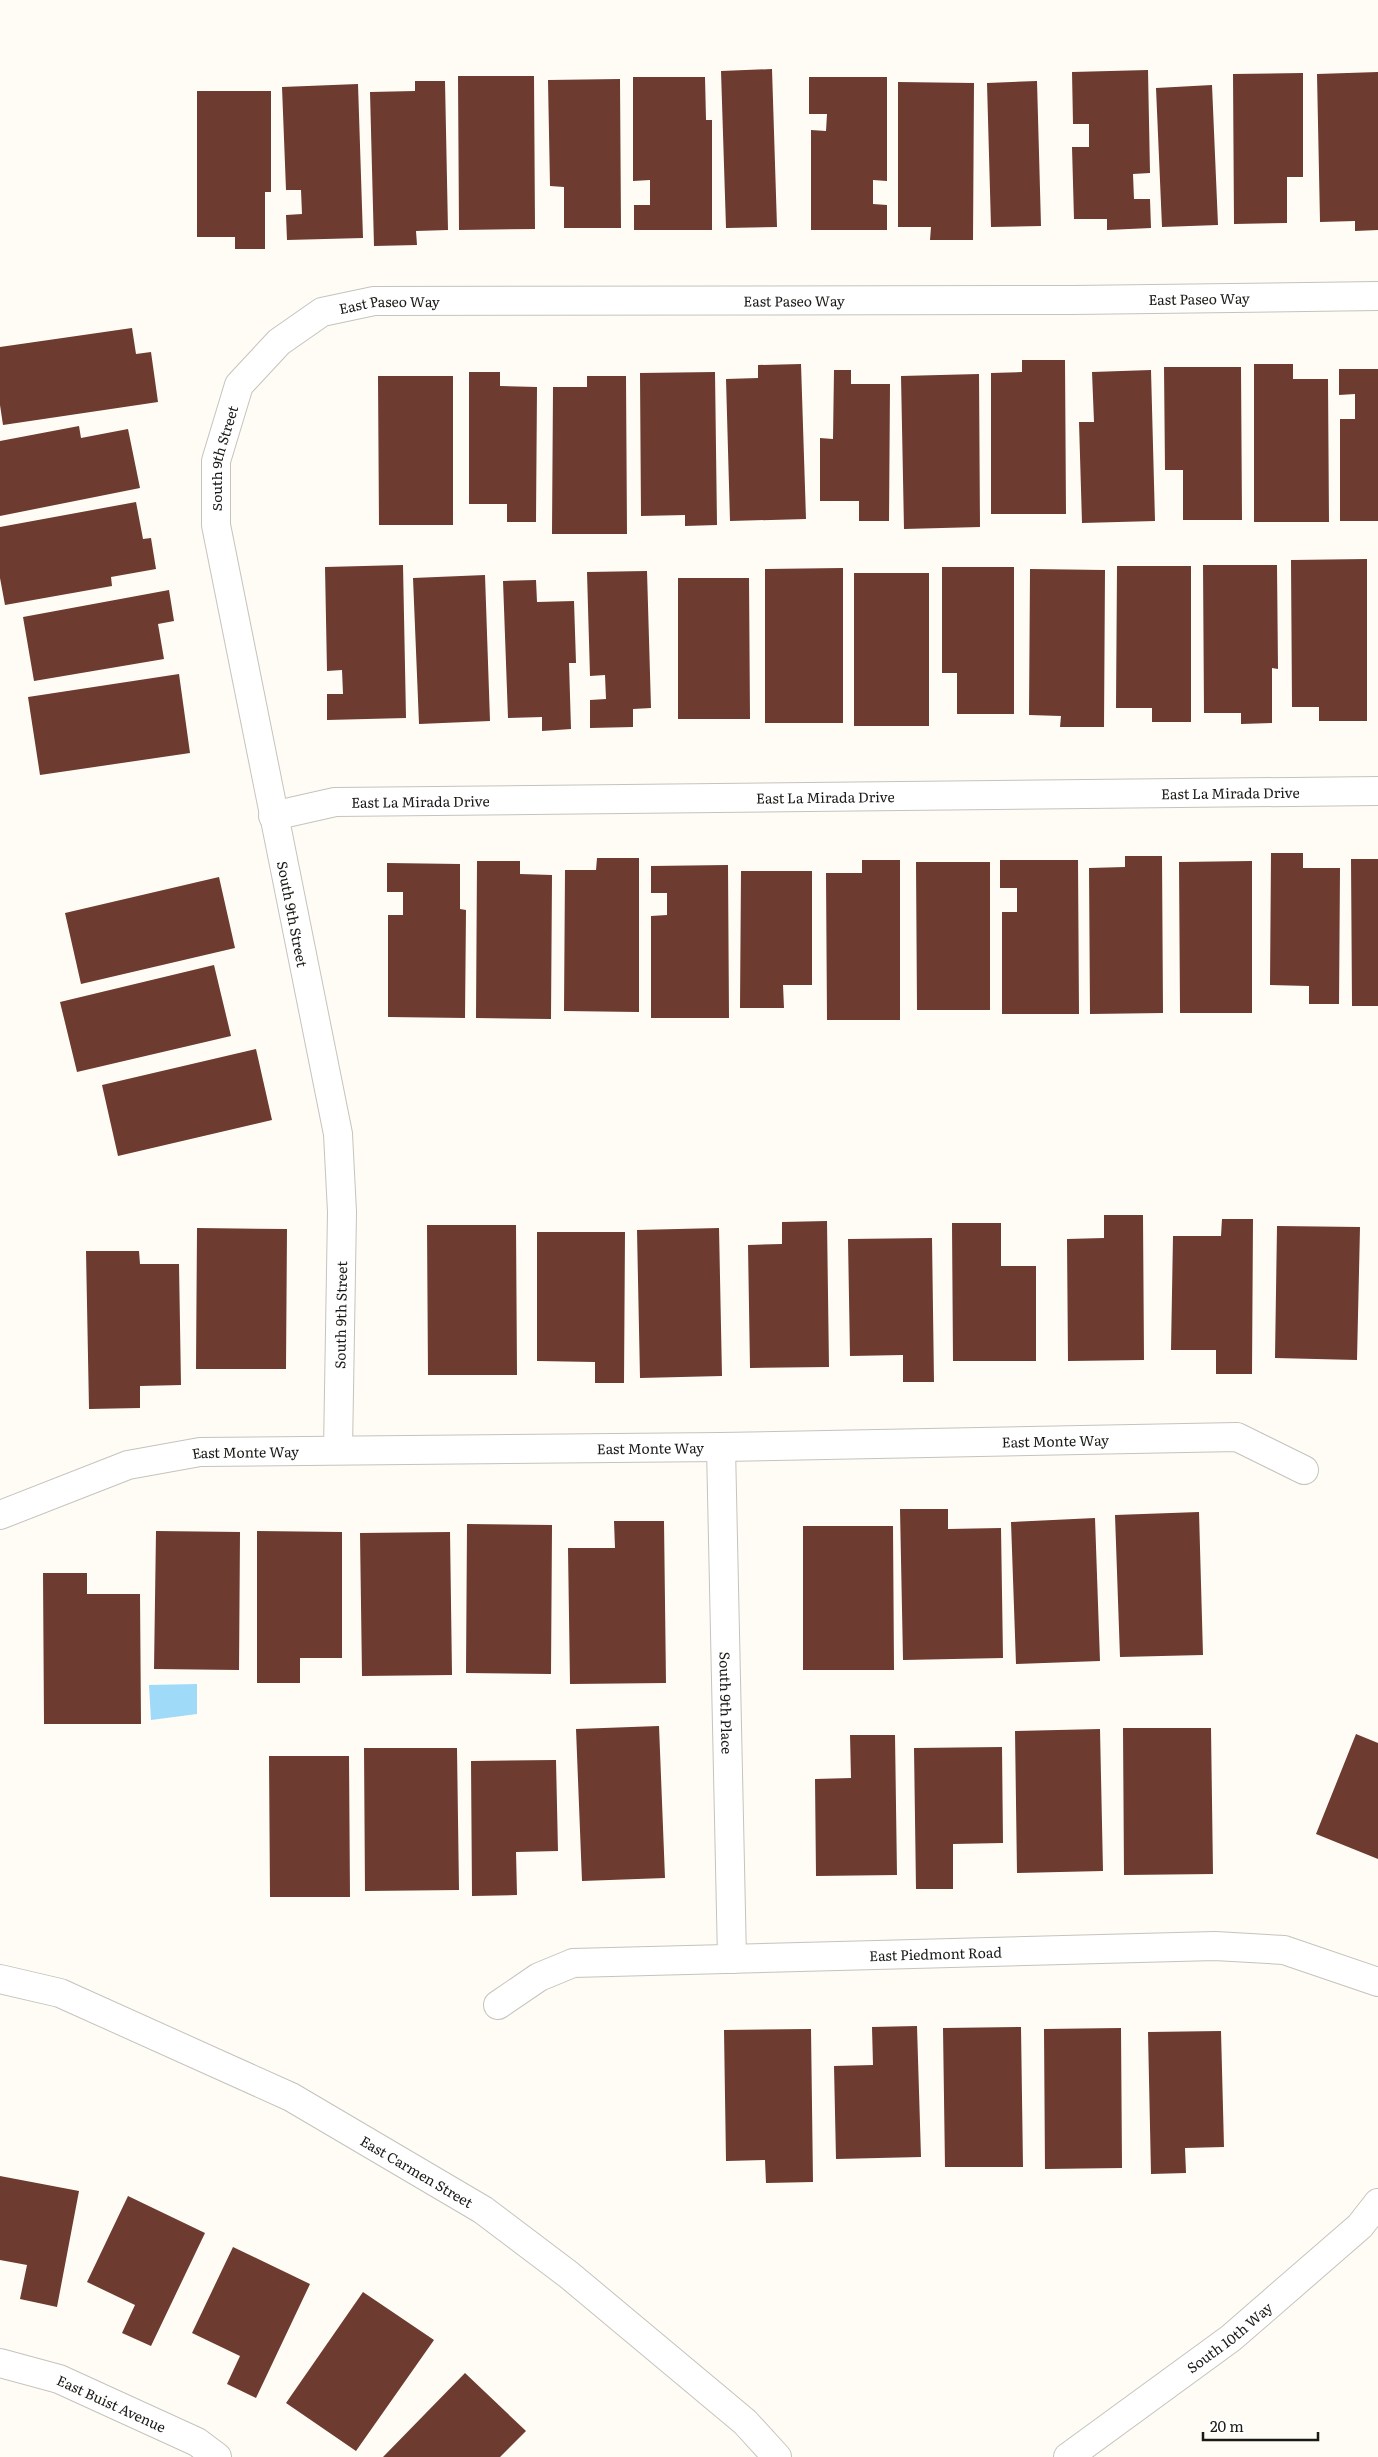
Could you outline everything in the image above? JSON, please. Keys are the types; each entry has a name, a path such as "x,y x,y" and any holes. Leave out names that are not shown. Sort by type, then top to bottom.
{"street":[{"name":"East Paseo Way","path":"239,385 279,342 322,312 374,301 1072,300 1378,296"},
{"name":"South 9th Street","path":"239,385 216,461 216,525 338,1134 342,1212 338,1450"},
{"name":"East La Mirada Drive","path":"273,816 345,802 1378,791"},
{"name":"East Monte Way","path":"0,1515 128,1466 200,1452 721,1448 1236,1437 1304,1470"},
{"name":"South 9th Place","path":"721,1448 732,1959"},
{"name":"East Piedmont Road","path":"498,2005 538,1977 573,1963 1215,1946 1284,1950 1378,1982"},
{"name":"East Carmen Street","path":"0,1979 60,1993 291,2096 483,2210 569,2275 745,2422 777,2457"},
{"name":"South 10th Way","path":"1068,2457 1231,2338 1360,2226 1378,2202"},
{"name":"East Buist Avenue","path":"0,2363 59,2379 197,2442 217,2457"}],"water":[{"path":"197,1684 197,1714 151,1720 149,1685"}],"building":[{"path":"772,69 777,227 726,228 721,71"},
{"path":"1148,70 1150,173 1133,174 1134,199 1150,199 1151,228 1107,230 1107,219 1074,219 1072,147 1089,147 1089,124 1073,124 1072,72"},
{"path":"1378,72 1378,230 1355,231 1355,221 1320,222 1317,74"},
{"path":"1303,73 1303,177 1287,177 1287,223 1234,224 1233,74"},
{"path":"458,76 534,76 535,229 459,230"},
{"path":"633,77 705,77 706,120 712,120 712,230 634,230 634,205 650,205 650,180 633,181"},
{"path":"809,77 887,77 887,181 873,180 873,204 887,205 887,230 811,230 811,130 826,131 827,114 809,114"},
{"path":"620,79 621,228 564,228 564,187 550,186 548,80"},
{"path":"415,81 445,81 448,230 416,231 417,245 374,246 370,92 415,91"},
{"path":"1037,81 1041,226 991,227 987,83"},
{"path":"898,82 974,83 973,240 930,240 931,227 898,227"},
{"path":"358,84 363,238 287,240 286,215 302,214 301,190 286,190 282,87"},
{"path":"1212,85 1218,225 1162,227 1156,88"},
{"path":"197,91 271,91 271,192 265,192 265,249 235,249 235,237 197,237"},
{"path":"132,328 136,354 151,352 158,402 3,425 0,405 0,347"},
{"path":"1022,360 1065,360 1066,514 991,514 991,373 1022,372"},
{"path":"801,364 806,519 730,521 726,379 758,378 758,365"},
{"path":"1254,364 1293,364 1293,379 1328,379 1329,522 1254,522"},
{"path":"1164,367 1241,367 1242,520 1183,520 1183,470 1165,470"},
{"path":"1339,369 1378,369 1378,521 1340,521 1340,419 1355,419 1355,394 1339,395"},
{"path":"834,370 851,370 851,384 890,384 889,521 859,521 859,501 820,501 820,438 833,439"},
{"path":"1151,370 1155,521 1082,523 1079,422 1094,422 1092,372"},
{"path":"469,372 500,372 500,386 537,387 536,522 507,522 507,504 469,504"},
{"path":"715,372 717,525 685,526 685,515 641,516 640,373"},
{"path":"979,374 980,527 904,529 901,376"},
{"path":"378,376 453,376 453,525 379,525"},
{"path":"587,376 626,376 627,534 552,534 553,387 587,387"},
{"path":"79,426 81,438 128,429 140,488 0,516 0,441"},
{"path":"136,502 143,539 151,538 156,569 111,577 112,586 5,605 0,578 0,527"},
{"path":"1367,559 1367,721 1319,721 1319,707 1292,707 1291,560"},
{"path":"403,565 406,718 327,720 327,694 343,694 342,670 327,671 325,567"},
{"path":"1203,565 1277,565 1278,669 1272,668 1272,723 1241,724 1241,713 1204,713"},
{"path":"1117,566 1191,566 1191,722 1152,722 1152,708 1116,708"},
{"path":"942,567 1014,567 1014,714 957,714 957,673 942,673"},
{"path":"843,568 843,723 765,723 765,569"},
{"path":"1030,569 1105,570 1104,727 1060,727 1061,716 1029,715"},
{"path":"647,571 651,708 633,709 633,727 590,728 590,700 606,699 605,675 590,676 587,572"},
{"path":"854,573 929,573 929,726 854,726"},
{"path":"485,575 490,721 419,724 413,578"},
{"path":"678,578 749,578 750,719 678,719"},
{"path":"536,580 537,602 574,601 576,663 569,663 571,729 542,731 542,717 508,718 503,581"},
{"path":"169,590 174,621 158,624 164,659 34,681 23,617"},
{"path":"179,674 190,753 40,775 28,697"},
{"path":"1271,853 1303,853 1303,868 1340,868 1339,1004 1309,1004 1309,986 1270,985"},
{"path":"1125,856 1162,856 1163,1013 1090,1014 1089,868 1125,867"},
{"path":"597,858 639,858 639,1012 564,1011 565,870 596,870"},
{"path":"1351,859 1378,859 1378,1006 1352,1006"},
{"path":"862,860 900,860 900,1020 827,1020 826,873 862,873"},
{"path":"1000,860 1078,860 1079,1014 1002,1014 1002,912 1017,912 1017,888 1000,888"},
{"path":"477,861 520,861 520,874 552,875 551,1019 476,1018"},
{"path":"1252,861 1252,1013 1180,1013 1179,862"},
{"path":"916,862 990,862 990,1010 917,1010"},
{"path":"387,863 460,864 460,909 466,910 465,1018 388,1017 388,915 403,915 403,892 387,892"},
{"path":"728,865 729,1018 651,1018 651,916 667,915 667,893 651,893 651,866"},
{"path":"741,871 812,871 812,985 783,985 784,1008 740,1008"},
{"path":"219,877 235,948 81,984 65,913"},
{"path":"214,965 231,1036 77,1072 60,1002"},
{"path":"256,1049 272,1120 118,1156 102,1085"},
{"path":"1104,1215 1143,1215 1144,1360 1068,1361 1067,1239 1104,1238"},
{"path":"1222,1219 1253,1219 1252,1374 1216,1374 1216,1350 1171,1350 1173,1236 1221,1236"},
{"path":"827,1221 829,1367 750,1368 748,1245 782,1244 782,1222"},
{"path":"952,1223 1001,1223 1001,1266 1036,1266 1036,1361 953,1361"},
{"path":"427,1225 516,1225 517,1375 428,1375"},
{"path":"1277,1226 1360,1227 1357,1360 1275,1358"},
{"path":"197,1228 287,1229 286,1369 196,1369"},
{"path":"719,1228 722,1376 640,1378 637,1230"},
{"path":"537,1232 625,1232 624,1383 595,1383 595,1362 537,1361"},
{"path":"932,1238 934,1382 903,1382 903,1355 850,1356 848,1239"},
{"path":"86,1251 139,1251 140,1264 179,1264 181,1385 140,1386 140,1408 89,1409"},
{"path":"900,1509 948,1509 948,1529 1001,1528 1003,1658 903,1660"},
{"path":"1199,1512 1203,1655 1120,1657 1115,1515"},
{"path":"1095,1518 1100,1661 1016,1664 1011,1522"},
{"path":"614,1521 664,1521 666,1683 570,1684 568,1548 615,1548"},
{"path":"467,1524 552,1525 551,1674 466,1673"},
{"path":"803,1526 893,1526 894,1670 803,1670"},
{"path":"156,1531 240,1532 239,1670 154,1669"},
{"path":"257,1531 342,1532 342,1658 300,1658 300,1683 257,1683"},
{"path":"450,1532 452,1675 362,1676 360,1533"},
{"path":"43,1573 87,1573 87,1594 140,1594 141,1724 44,1724"},
{"path":"659,1726 665,1878 582,1881 576,1729"},
{"path":"1123,1728 1211,1728 1213,1874 1124,1875"},
{"path":"1100,1729 1103,1871 1017,1873 1015,1731"},
{"path":"1356,1734 1378,1743 1378,1859 1316,1834"},
{"path":"850,1735 895,1735 897,1875 816,1876 815,1779 851,1778"},
{"path":"1002,1747 1003,1843 953,1844 953,1889 916,1889 914,1748"},
{"path":"364,1748 457,1748 459,1890 365,1891"},
{"path":"269,1756 349,1756 350,1897 270,1897"},
{"path":"556,1760 558,1851 516,1852 517,1895 472,1896 471,1761"},
{"path":"917,2026 921,2157 836,2159 834,2066 873,2065 872,2027"},
{"path":"1021,2027 1023,2167 945,2167 943,2028"},
{"path":"1121,2028 1122,2168 1045,2169 1044,2029"},
{"path":"811,2029 813,2182 766,2183 765,2160 726,2161 724,2030"},
{"path":"1221,2031 1224,2147 1185,2148 1186,2173 1151,2174 1148,2032"},
{"path":"0,2176 79,2191 57,2307 20,2299 27,2265 0,2260"},
{"path":"128,2196 205,2233 151,2346 122,2333 135,2305 87,2282"},
{"path":"233,2247 310,2284 256,2398 227,2384 240,2356 192,2333"},
{"path":"363,2292 434,2340 356,2451 286,2403"},
{"path":"465,2373 526,2431 500,2457 383,2457"}]}
